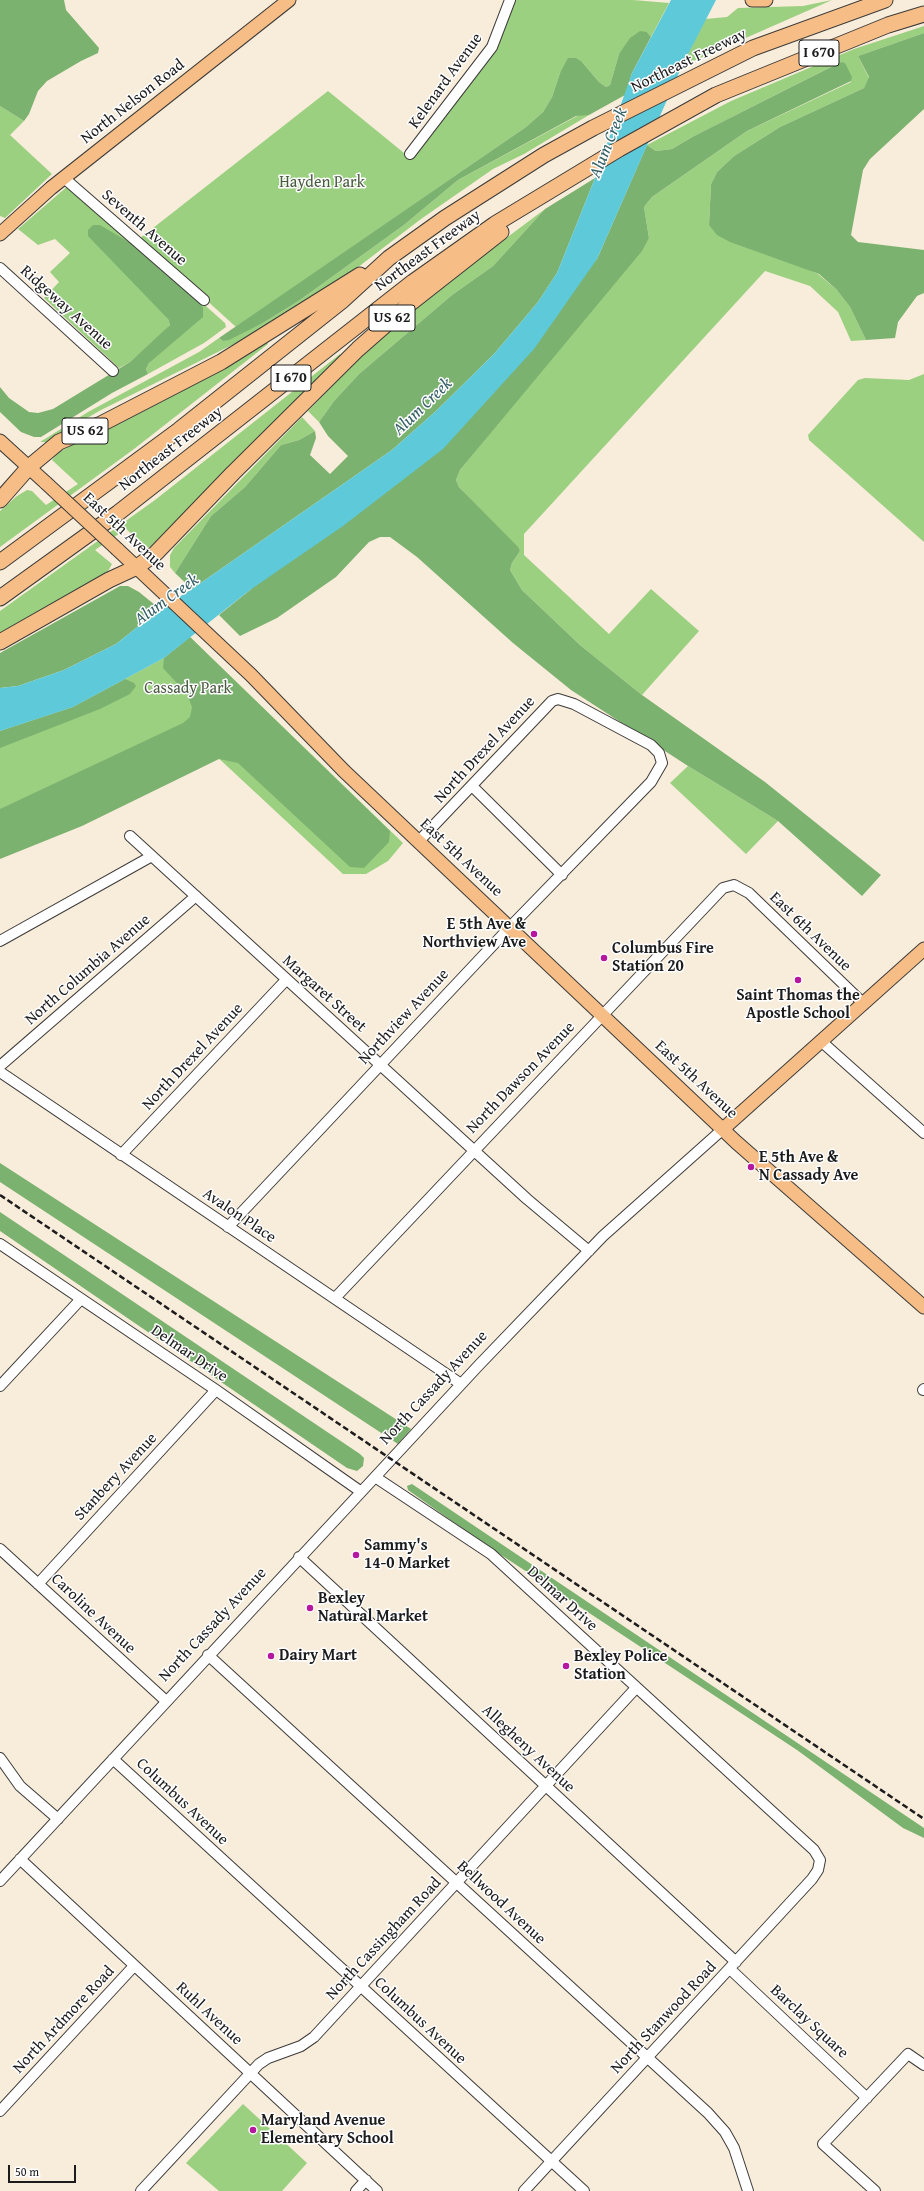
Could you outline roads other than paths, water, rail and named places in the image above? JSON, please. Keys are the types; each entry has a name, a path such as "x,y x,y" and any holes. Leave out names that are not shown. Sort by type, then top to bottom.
{"highway":[{"name":"Northeast Freeway","path":"0,562 179,430 343,300 389,258 446,218 569,141 753,48 885,0"},
{"name":"Northeast Freeway","path":"0,598 118,513 413,282 495,224 716,95 888,25 924,14"},
{"name":"US 62","path":"137,567 156,553 233,473 358,348 408,305 567,181"},
{"name":"US 62","path":"29,467 59,442 101,424 221,362 389,258"},
{"path":"0,500 29,467"},
{"path":"0,642 109,580 137,567"}],"main road":[{"name":"North Nelson Road","path":"0,233 64,178 289,0"},
{"name":"East 5th Avenue","path":"0,441 155,584 231,657 344,771 602,1015 724,1129 924,1307"},
{"name":"North Cassady Avenue","path":"724,1129 922,954"}],"street":[{"name":"Kelenard Avenue","path":"410,154 492,47 510,0"},
{"name":"Seventh Avenue","path":"64,178 204,300"},
{"name":"Ridgeway Avenue","path":"0,268 113,371"},
{"name":"North Drexel Avenue","path":"419,842 547,705 558,699"},
{"name":"Northview Avenue","path":"228,1227 510,927 651,782 662,763 659,753 651,745 574,704 558,699"},
{"path":"472,786 562,875"},
{"name":"Margaret Street","path":"130,836 527,1199 589,1251"},
{"path":"0,940 152,856"},
{"name":"East 6th Avenue","path":"734,885 749,893 864,1004"},
{"name":"North Dawson Avenue","path":"335,1298 714,895 723,888 734,885"},
{"name":"North Columbia Avenue","path":"0,1066 196,896"},
{"name":"North Drexel Avenue","path":"121,1155 286,980"},
{"path":"822,1042 924,1133"},
{"name":"Avalon Place","path":"0,1072 461,1384"},
{"name":"North Cassady Avenue","path":"0,1881 360,1491 589,1251 640,1202 724,1129"},
{"name":"Delmar Drive","path":"0,1244 216,1390 360,1491"},
{"path":"0,1386 81,1299"},
{"name":"Stanbery Avenue","path":"38,1584 216,1390"},
{"name":"Delmar Drive","path":"374,1477 491,1554 814,1850 820,1860"},
{"name":"Caroline Avenue","path":"0,1549 166,1701"},
{"name":"Allegheny Avenue","path":"299,1557 546,1786 733,1966"},
{"name":"Bellwood Avenue","path":"208,1655 708,2113 725,2132 742,2167 748,2191"},
{"name":"North Cassingham Road","path":"141,2191 250,2073 268,2058 290,2052 310,2041 636,1688"},
{"path":"0,1758 20,1786 58,1819"},
{"name":"Columbus Avenue","path":"113,1759 584,2191"},
{"name":"Ruhl Avenue","path":"20,1860 377,2191"},
{"name":"North Stanwood Road","path":"524,2191 550,2161 600,2110 812,1879 818,1870 820,1860"},
{"name":"North Ardmore Road","path":"0,2112 134,1966"},
{"name":"Barclay Square","path":"733,1966 867,2098"},
{"path":"875,2191 823,2144 908,2054 924,2065"},
{"path":"356,2191 366,2180"}],"water":[{"name":"Alum Creek","path":"671,0 716,0 682,66 597,259 534,349 443,449 343,526 250,590 164,658 73,707 0,731 0,688 18,686 64,670 116,644 160,609 192,589 392,450 436,411 494,354 538,302 557,273 595,178 632,73"}],"railway":[{"path":"0,1195 924,1819"}],"place":[{"name":"E 5th Ave & Northview Ave","path":"534,934"},
{"name":"Columbus Fire Station 20","path":"604,958"},
{"name":"Saint Thomas the Apostle School","path":"798,980"},
{"name":"E 5th Ave & N Cassady Ave","path":"751,1167"},
{"name":"Sammy's 14-0 Market","path":"356,1555"},
{"name":"Bexley Natural Market","path":"310,1608"},
{"name":"Dairy Mart","path":"271,1656"},
{"name":"Bexley Police Station","path":"566,1666"},
{"name":"Maryland Avenue Elementary School","path":"253,2130"}],"park label":[{"name":"Hayden Park","path":"322,183"},
{"name":"Cassady Park","path":"188,689"}]}
